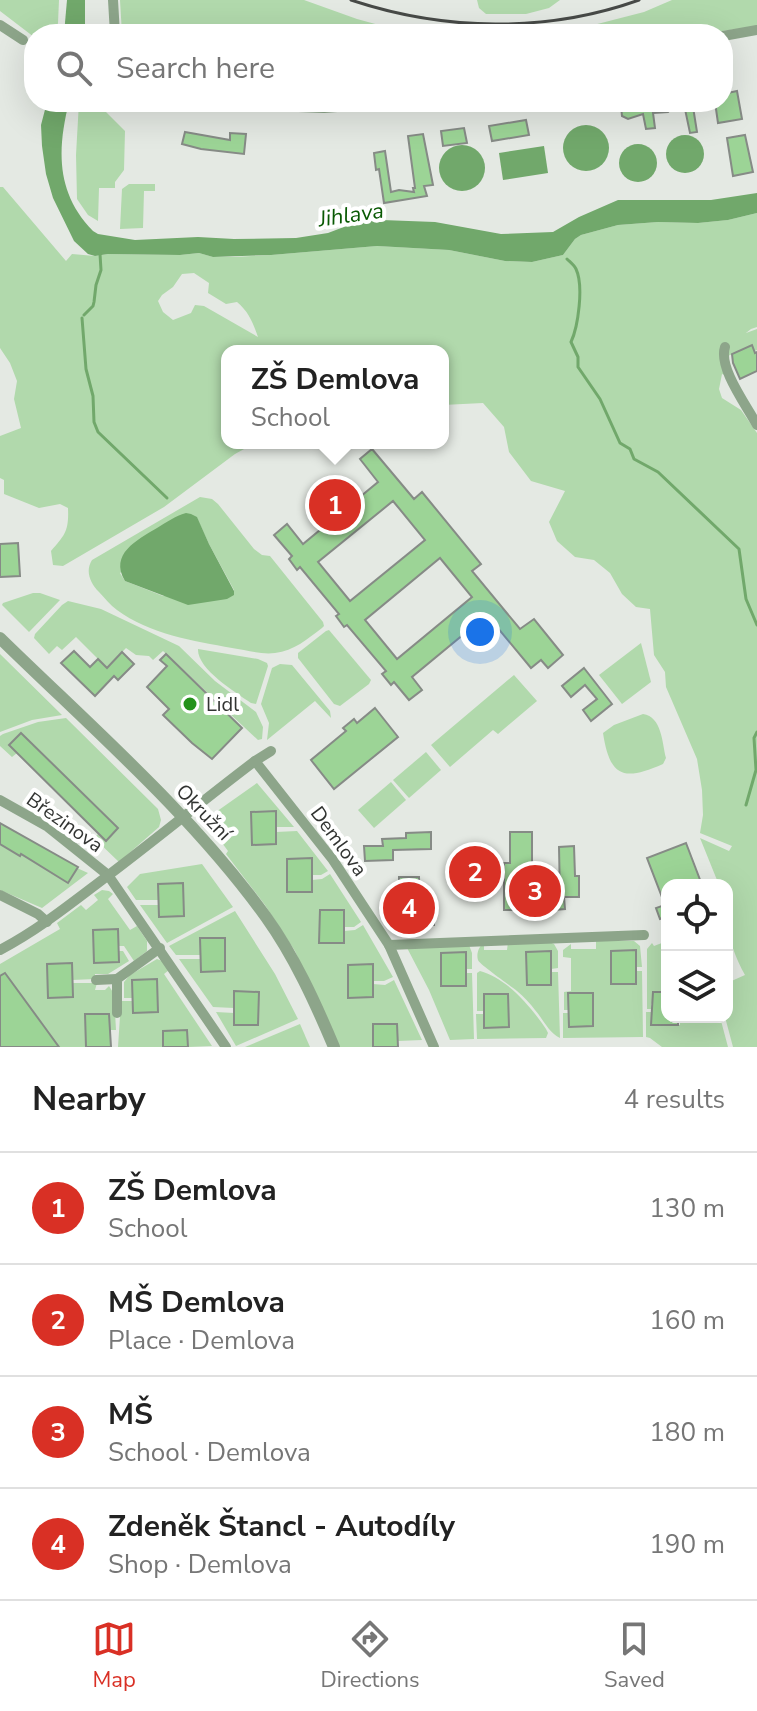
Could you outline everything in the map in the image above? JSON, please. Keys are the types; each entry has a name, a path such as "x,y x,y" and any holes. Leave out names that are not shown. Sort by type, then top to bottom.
{"street":[{"path":"113,0 114,24"},
{"path":"0,25 23,40"},
{"path":"733,34 757,30"},
{"path":"725,347 725,364 757,425"},
{"name":"Okružní","path":"0,638 221,859 269,922 292,960 334,1047"},
{"path":"182,817 271,751"},
{"name":"Demlova","path":"255,761 333,860 389,945 434,1047"},
{"name":"Březinova","path":"0,800 48,827 108,875 226,1047"},
{"name":"Březinova","path":"0,950 78,900 182,817"},
{"path":"0,895 38,914 47,922"},
{"path":"389,945 644,935"},
{"path":"96,980 117,979 160,948"},
{"path":"117,979 117,1013"}],"shaded area":[{"path":"0,0 59,0 58,24 24,24 24,29 0,11"},
{"path":"67,0 85,0 85,24 65,24"},
{"path":"120,0 304,0 375,24 121,24"},
{"path":"477,0 560,0 549,8 526,14 486,14 479,8"},
{"path":"672,0 757,0 757,26 733,29 733,24 597,24 644,12"},
{"path":"44,112 67,112 62,154 66,186 72,202 93,231 135,240 296,238 328,233 357,222 382,220 435,222 501,234 553,232 618,200 711,200 757,193 757,213 698,223 618,225 581,235 563,255 532,262 505,261 449,250 377,246 271,255 213,257 199,253 95,256 88,254 74,241 53,198 46,174 41,125"},
{"path":"78,112 106,112 125,131 124,170 115,182 115,188 99,188 98,221 88,215 77,199"},
{"path":"586,125 602,132 609,148 602,164 586,171 570,164 563,148 570,132"},
{"path":"685,135 698,141 704,154 698,167 685,173 672,167 666,154 672,141"},
{"path":"638,144 651,150 657,163 651,176 638,182 625,176 619,163 625,150"},
{"path":"462,145 478,152 485,168 478,184 462,191 446,184 439,168 446,152"},
{"path":"544,146 548,173 503,180 499,153"},
{"path":"129,184 155,184 155,191 144,191 143,228 120,229 122,189"},
{"path":"0,187 66,261 72,254 199,253 213,257 235,257 377,246 449,250 505,261 532,262 563,255 581,235 618,225 698,223 757,213 757,327 746,333 757,329 757,350 754,351 751,346 728,356 731,377 722,374 719,389 722,398 741,410 757,433 757,1047 733,1047 727,1023 733,1023 733,980 745,975 733,948 733,879 717,879 700,838 729,851 732,846 700,833 702,790 697,759 666,687 665,672 654,655 650,609 636,607 622,594 610,573 594,560 575,557 557,541 549,522 565,491 531,481 509,452 504,427 483,403 449,405 449,345 221,345 221,449 244,449 164,507 63,566 53,565 51,551 65,532 68,508 60,504 39,508 4,494 4,480 0,478 0,436 21,428 14,399 17,381 0,348","holes":["194,273 209,283 208,293 226,304 237,302 241,306 258,337 204,306 195,305 191,313 173,320 163,312 158,301 182,274"]},
{"path":"200,497 212,499 254,549 270,556 324,626 294,647 270,653 172,635 143,625 112,606 91,581 89,568 92,560","holes":["197,518 234,595 163,596 125,581 120,573"]},
{"path":"186,513 197,517 234,591 234,595 227,599 188,605 125,581 120,563 128,549 149,533"},
{"path":"33,593 60,600 29,632 2,605"},
{"path":"68,601 101,609 179,646 215,681 256,712 263,727 262,739 258,740 163,651 153,660 126,648 99,676 104,665 76,637 62,650 57,646 49,654 34,638 35,634"},
{"path":"329,630 371,680 340,706 334,704 298,658 298,653"},
{"path":"641,643 651,682 622,704 599,675"},
{"path":"198,649 267,663 256,704 210,672 199,657"},
{"path":"0,654 62,715 32,720 0,732"},
{"path":"280,664 292,665 330,711 331,718 315,701 267,740 269,723 261,704 272,668"},
{"path":"514,675 537,701 498,734 493,730 450,767 431,745"},
{"path":"643,714 658,725 666,758 663,764 638,773 621,772 610,759 603,733 614,725"},
{"path":"66,718 158,809 159,827 119,862 94,838 99,833 107,841 118,828 21,733 9,744 17,753 12,757 0,746 0,736 3,734 38,722"},
{"path":"426,752 441,770 409,798 393,780"},
{"path":"391,782 406,800 374,828 358,810"},
{"path":"257,783 294,827 276,827 275,811 251,812 252,844 276,844 276,832 297,831 328,871 312,875 311,858 287,859 288,892 330,874 361,922 354,927 344,927 344,910 320,910 320,943 344,943 344,931 363,925 393,977 373,981 372,964 348,965 348,997 372,997 373,984 385,985 394,980 422,1040 398,1041 397,1024 373,1024 373,1047 339,1047 295,951 226,854 228,851 206,819"},
{"path":"0,844 68,883 77,868 88,873 42,908 0,890"},
{"path":"202,864 233,907 167,943 140,905 159,905 160,917 183,916 183,883 158,884 159,900 136,900 127,887 140,874"},
{"path":"102,890 113,894 108,899 130,930 137,926 147,941 147,951 134,961 124,946 119,946 118,929 93,930 95,963 119,962 119,951 123,951 129,961 108,974 95,974 95,979 72,980 72,983 97,983 95,990 105,990 109,986 114,994 116,1030 110,1030 110,1014 86,1015 86,1047 47,1047 0,983 0,964 60,929 57,923 81,905 86,910 98,900 94,895"},
{"path":"235,911 275,974 298,1019 236,1046 216,1012 234,1013 234,1025 258,1025 259,992 234,991 234,1008 213,1007 179,959 200,959 201,972 200,938 200,955 176,955 169,946"},
{"path":"596,941 634,941 640,946 642,967 636,967 635,950 611,951 611,983 642,971 643,1037 563,1038 563,1013 569,1013 569,1027 593,1026 593,993 569,1010 564,1010 564,992 571,991 571,958 563,957 563,950 571,944 571,949 596,949"},
{"path":"484,942 484,950 507,950 508,942 554,944 558,951 558,968 551,969 551,951 526,952 527,984 551,985 551,972 558,972 560,1038 522,996 478,960 479,948"},
{"path":"652,943 654,946 661,943 661,996 651,1004 652,1009 647,1009 647,949"},
{"path":"405,944 469,945 472,969 466,969 465,952 441,953 441,986 466,986 466,973 472,973 474,1039 450,1040"},
{"path":"157,959 169,970 164,974 212,1046 188,1047 187,1030 163,1031 163,1047 118,1047 121,1001 133,1001 134,1013 158,1012 157,979 133,980 133,998 124,998 124,982"},
{"path":"480,971 500,980 518,994 546,1029 546,1038 477,1039 476,1014 484,1014 509,1027 508,994 484,994 484,1011 477,1011 477,973"},
{"path":"646,1012 652,1012 652,1025 722,1023 728,1047 662,1047 646,1037"},
{"path":"300,1024 310,1047 245,1047"}],"building":[{"path":"737,91 742,119 718,123 716,112 733,112 733,92"},
{"path":"622,112 668,112 653,113 655,128 646,129 643,114 628,119 622,116"},
{"path":"686,112 694,112 697,132 690,133"},
{"path":"526,120 529,135 492,141 489,126"},
{"path":"464,128 467,143 443,146 441,131"},
{"path":"185,132 230,140 230,133 246,134 244,154 182,144"},
{"path":"423,134 433,185 424,186 427,196 384,203 374,153 385,151 391,192 414,192 408,136"},
{"path":"745,135 753,172 733,176 727,138"},
{"path":"752,345 757,352 757,371 740,379 732,354"},
{"path":"372,449 414,499 422,492 481,564 472,571 520,629 534,619 563,655 548,668 541,660 531,668 487,615 412,677 422,690 409,700 394,682 391,685 382,674 386,671 347,625 344,627 336,616 339,614 300,567 297,570 289,559 292,556 274,535 287,524 303,544 378,482 360,459","holes":["393,501 425,540 350,601 318,562","440,558 472,597 397,659 365,620"]},
{"path":"18,543 20,576 0,577 0,544"},
{"path":"74,651 90,667 98,659 107,668 122,652 134,664 118,680 114,676 95,696 61,663"},
{"name":"Lidl","path":"166,654 242,728 212,759 163,715 169,709 147,687 167,666 160,660"},
{"path":"584,668 612,704 591,721 583,710 597,699 585,685 571,697 562,686"},
{"path":"375,708 398,737 334,789 311,760 346,731 343,728 354,719 357,723"},
{"path":"21,733 118,828 106,841 9,745"},
{"path":"276,811 276,844 252,845 251,812"},
{"path":"0,823 78,867 68,883 0,844"},
{"path":"431,832 431,849 393,850 393,860 365,861 364,846 383,846 382,839 406,838 406,833"},
{"path":"510,832 532,832 530,898 515,898 515,910 504,910 504,863 510,863"},
{"path":"686,843 700,879 661,879 661,895 647,858"},
{"path":"574,846 579,897 564,897 565,909 554,910 553,897 560,897 559,847"},
{"path":"312,858 312,892 287,892 287,859"},
{"path":"485,863 486,897 464,897 465,864"},
{"path":"399,877 419,877 420,915 434,914 434,925 420,925 420,917 399,917"},
{"path":"183,883 184,916 159,917 158,884"},
{"path":"320,910 344,910 344,943 319,943"},
{"path":"118,929 119,962 94,963 93,930"},
{"path":"200,938 225,938 225,971 201,972"},
{"path":"636,950 636,984 611,984 611,951"},
{"path":"551,951 551,985 527,985 526,952"},
{"path":"466,952 466,986 441,986 441,953"},
{"path":"72,963 73,997 48,998 47,964"},
{"path":"373,964 373,997 348,998 348,965"},
{"path":"5,973 59,1047 0,1047 0,976"},
{"path":"157,979 158,1012 133,1013 132,980"},
{"path":"234,991 259,992 258,1025 234,1025"},
{"path":"653,992 661,992 661,1023 678,1025 651,1025"},
{"path":"568,993 593,993 593,1026 569,1027"},
{"path":"484,994 508,994 509,1027 484,1028"},
{"path":"85,1014 109,1014 111,1047 86,1047"},
{"path":"373,1024 397,1024 398,1047 373,1047"},
{"path":"187,1030 188,1047 163,1047 163,1031"}],"waterway":[{"path":"84,315 93,306 101,270 100,254"},
{"path":"567,259 576,269 580,285 578,317 571,342 578,357 578,367 600,399 620,443 630,449 634,459 658,472 739,549 746,599 757,625"},
{"path":"82,318 86,369 98,432 167,498"},
{"path":"746,805 756,770 754,738 757,732"}],"railway":[{"path":"351,0 422,18 495,24 568,18 639,0"}],"place":[{"name":"ZŠ Demlova","path":"335,505"},
{"name":"Lidl","path":"190,704"},
{"name":"MŠ Demlova","path":"475,872"},
{"name":"MŠ","path":"535,891"},
{"name":"Zdeněk Štancl - Autodíly","path":"409,908"}],"water label":[{"name":"Jihlava","path":"351,214"}]}
